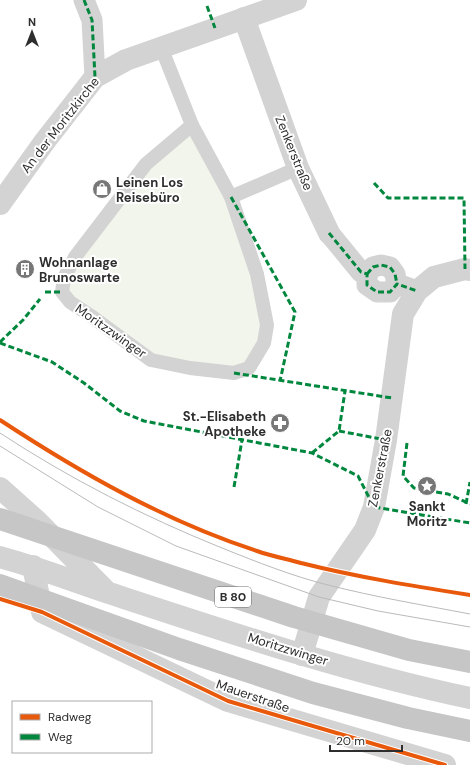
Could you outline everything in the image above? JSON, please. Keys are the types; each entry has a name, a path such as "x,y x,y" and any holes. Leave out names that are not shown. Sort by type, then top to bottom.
{"main road":[{"name":"B 80","path":"0,519 294,617 409,650 470,662"},
{"path":"0,585 179,649 313,693 408,718 470,731"}],"street":[{"path":"84,0 92,10 94,77"},
{"name":"An der Moritzkirche","path":"0,204 45,141 94,77 126,60 161,46 296,0"},
{"name":"Zenkerstraße","path":"244,18 298,168 329,233 361,272 367,274 367,285 377,292 390,292 397,284 417,291 403,314 386,440 374,507 365,530 319,598 302,655"},
{"path":"417,291 434,277 465,269 470,270"},
{"name":"Moritzzwinger","path":"0,488 37,521 107,592"},
{"name":"Moritzzwinger","path":"0,557 33,566 107,592 302,655 426,688 470,698"},
{"name":"Mauerstraße","path":"33,566 42,612 228,701 445,765"}],"lane":[{"path":"161,46 192,125 231,197 298,168"},
{"name":"Moritzzwinger","path":"192,125 146,164 75,257 64,278 62,292 70,302 151,360 190,368 234,373 249,368 264,343 267,325 257,274 231,197"}],"shaded area":[{"path":"192,125 231,197 267,325 249,368 151,360 70,302 64,278 146,164"}],"tram line":[{"path":"0,433 53,466 108,496 193,536 248,558 288,573 328,585 470,614"},
{"path":"0,446 98,507 176,546 319,597 378,611 470,627"}],"marked path":[{"path":"84,0 92,20 95,77"},
{"path":"207,6 215,28"},
{"path":"374,183 388,198 464,198 465,269"},
{"path":"231,197 295,312 280,381"},
{"path":"329,233 361,272 367,274 367,285 377,292 390,292 397,284 417,291"},
{"path":"367,274 373,267 381,265 390,267 395,274 397,284"},
{"path":"45,292 62,292"},
{"path":"0,342 23,320 40,299"},
{"path":"0,343 52,362 84,383 120,411 144,421 312,453 358,476 374,507 470,523"},
{"path":"234,373 392,398"},
{"path":"312,453 339,431 345,391"},
{"path":"339,431 386,440"},
{"path":"234,487 242,440"},
{"path":"407,443 403,476 414,488 448,494 470,504"},
{"path":"466,504 470,482"}],"cycle path":[{"path":"0,420 61,459 124,494 189,525 223,539 268,554 343,573 470,595"},
{"path":"0,599 42,612 228,701 445,765"}],"place":[{"name":"Leinen Los Reisebüro","path":"102,189"},
{"name":"Wohnanlage Brunoswarte","path":"25,269"},
{"name":"St.-Elisabeth Apotheke","path":"280,423"},
{"name":"Sankt Moritz","path":"427,486"}]}
